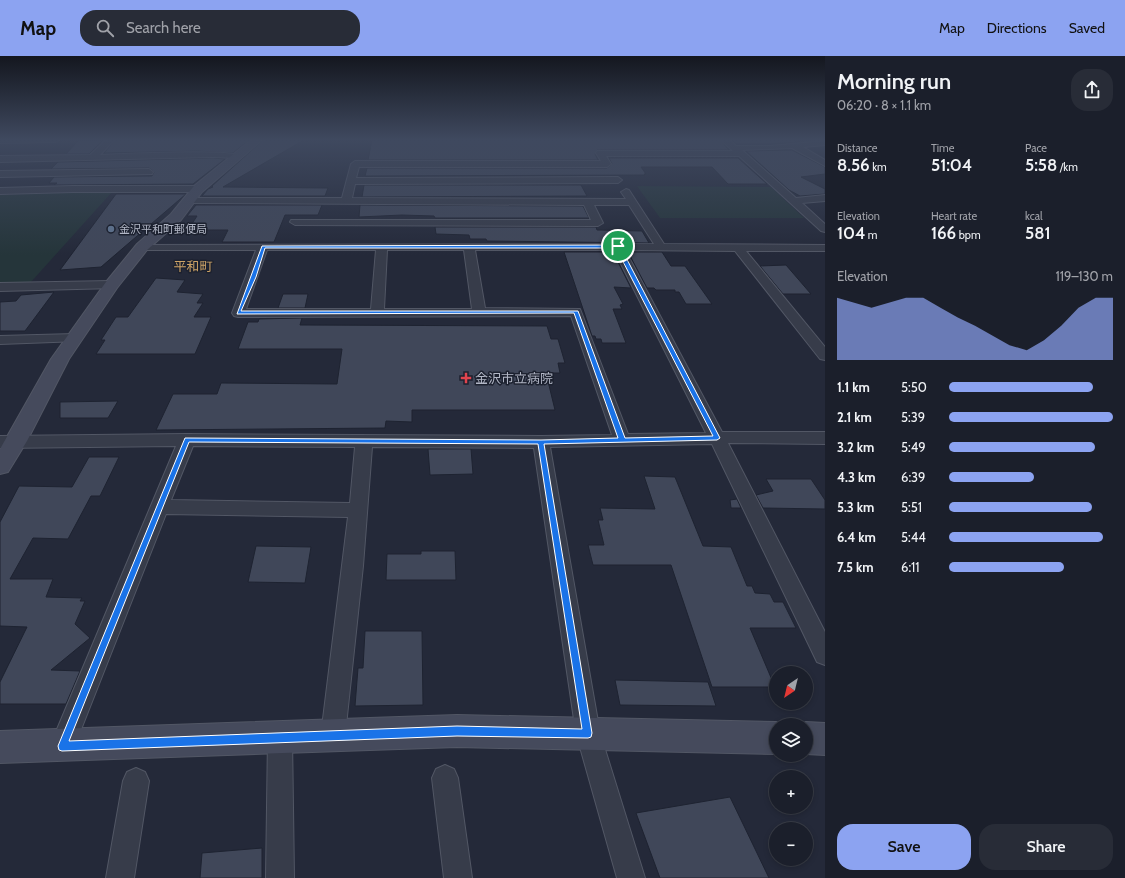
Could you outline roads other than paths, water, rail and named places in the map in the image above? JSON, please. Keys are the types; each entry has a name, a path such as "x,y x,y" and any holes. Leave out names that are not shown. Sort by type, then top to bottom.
{"main road":[{"path":"0,466 16,441 60,359 111,285 142,248 176,217 193,195 211,178"},
{"path":"0,747 457,731 769,738"},
{"path":"813,738 825,739"}],"street":[{"path":"138,189 145,178"},
{"path":"769,178 825,229"},
{"path":"346,201 351,181 618,180 661,247"},
{"path":"0,191 138,189 193,195 298,212 430,212 588,202 632,202"},
{"path":"794,201 825,198"},
{"path":"298,212 346,201 430,212 598,223 588,202"},
{"path":"285,247 298,212"},
{"path":"429,247 430,212"},
{"path":"142,248 618,246 825,248"},
{"path":"618,246 717,438 825,655"},
{"path":"263,247 254,277 238,313 576,312 622,440"},
{"path":"377,312 382,247"},
{"path":"469,247 479,312"},
{"path":"738,248 825,356"},
{"path":"0,287 111,285"},
{"path":"0,340 75,338"},
{"path":"0,442 364,440 541,442 717,438 825,438"},
{"path":"62,746 187,440"},
{"path":"333,735 353,566 364,440"},
{"path":"541,442 588,733 631,878"},
{"path":"160,508 358,510"},
{"path":"280,737 280,878"},
{"path":"445,778 458,878"},
{"path":"120,878 136,782"}],"place":[{"name":"金沢平和町郵便局","path":"111,229"},
{"name":"金沢市立病院","path":"466,378"}],"district":[{"name":"平和町","path":"193,266"}]}
